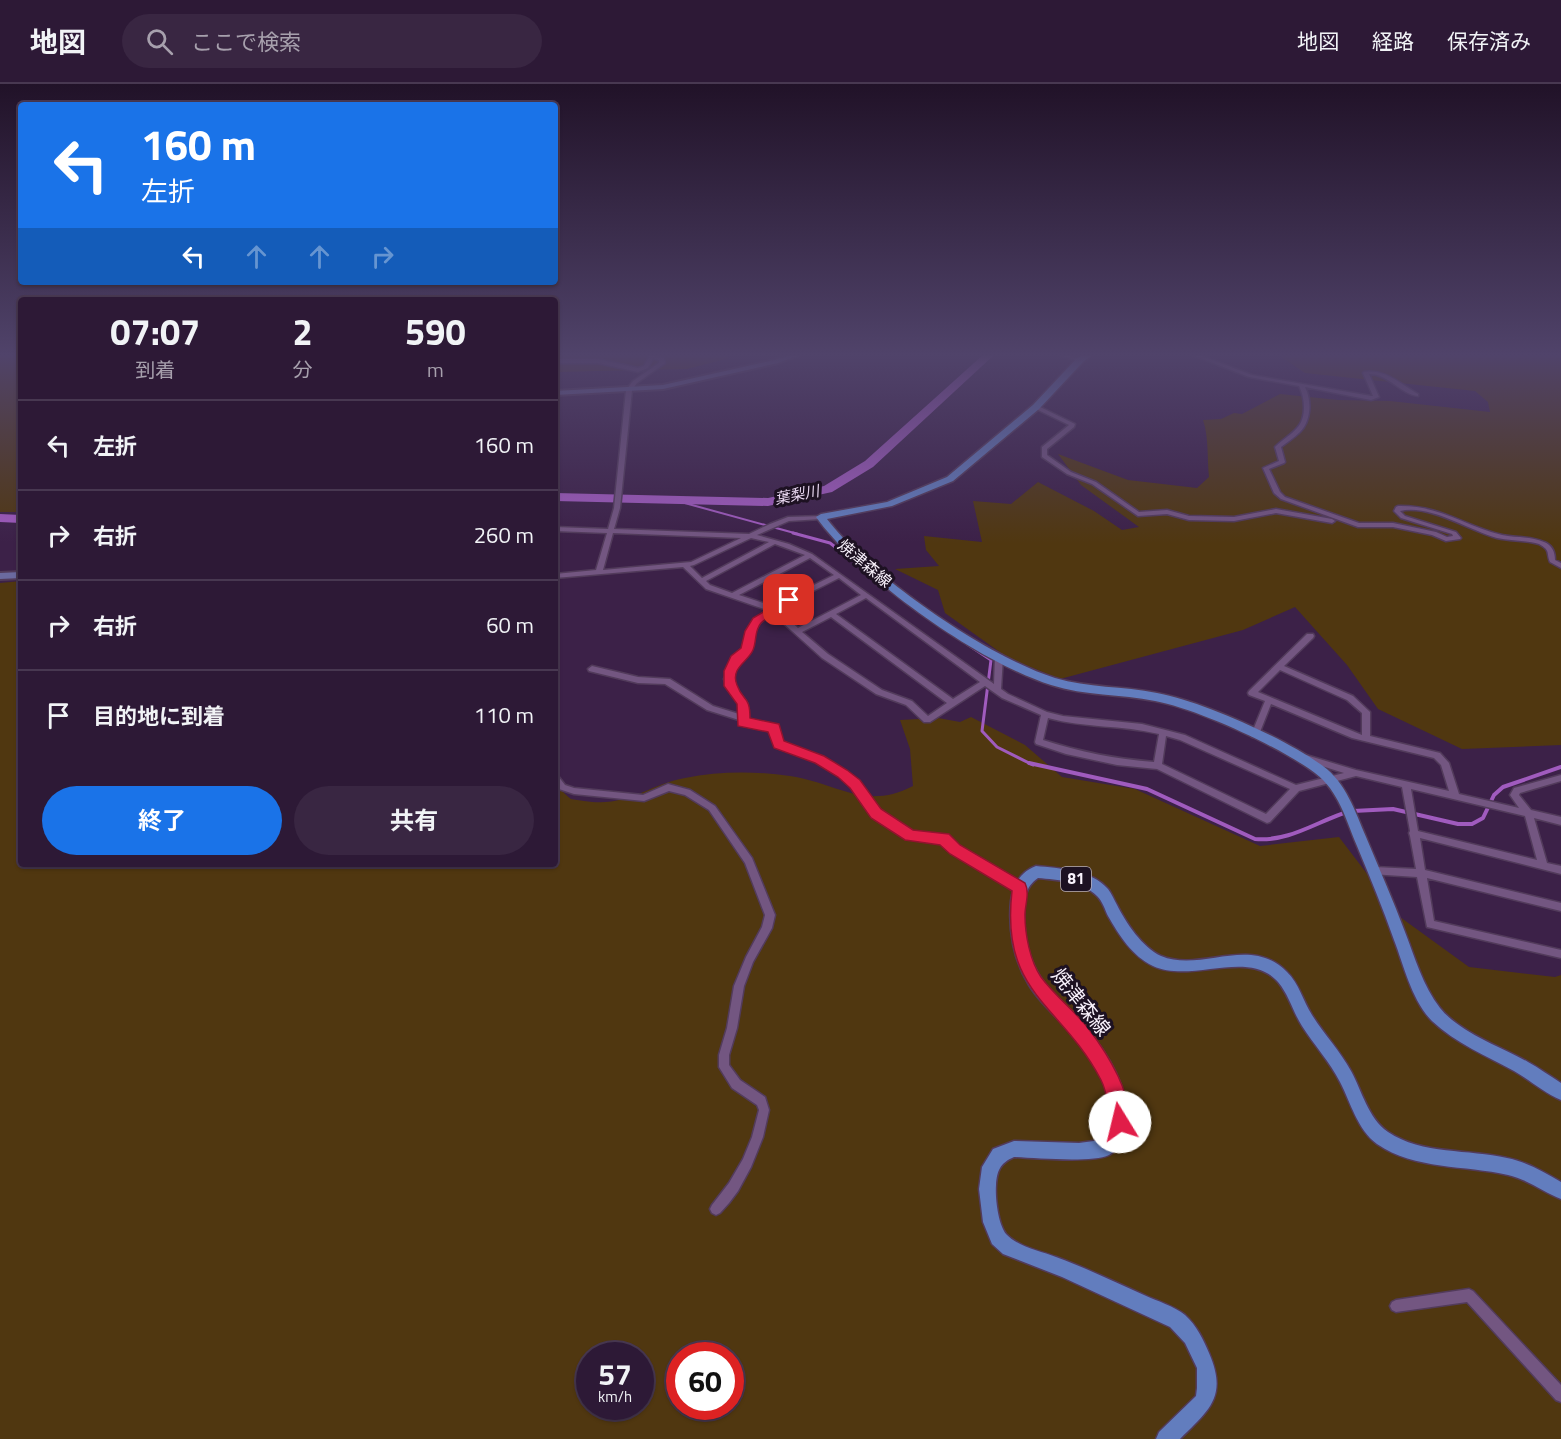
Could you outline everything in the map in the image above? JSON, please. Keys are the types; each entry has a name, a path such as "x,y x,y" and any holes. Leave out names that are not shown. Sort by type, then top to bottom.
{"main road":[{"name":"焼津森線","path":"1024,417 967,466 931,488 889,504 821,517 829,531 844,547 889,584 999,657 1030,674 1052,682 1159,697 1255,735 1297,755 1332,781 1348,811 1374,871 1421,992 1436,1015 1457,1032 1524,1068 1561,1092"},
{"path":"0,576 18,575"},
{"name":"81","path":"1020,888 1024,879 1036,872 1087,881 1102,892 1124,929 1140,949 1158,961 1183,966 1257,962 1273,968 1283,977 1310,1025 1347,1077 1362,1113 1380,1137 1401,1147 1454,1160 1522,1170 1561,1191"},
{"name":"焼津森線","path":"1020,888 1017,916 1024,959 1040,989 1081,1033 1108,1075 1116,1096 1120,1122 1114,1138 1106,1148 1079,1151 1014,1149 999,1155 990,1167 987,1189 992,1222 998,1238 1009,1248 1065,1269 1161,1311 1177,1320 1192,1336 1206,1368 1207,1388 1204,1401 1166,1439"}],"street":[{"path":"599,572 618,508 627,417"},
{"path":"1058,417 1072,424 1044,448 1044,456 1069,473 1094,483 1138,514 1167,512 1190,518 1234,519 1276,511 1358,525 1409,527 1446,538 1458,538 1454,533 1403,517 1397,511 1398,508 1407,507 1441,515 1497,537 1542,542 1552,553 1552,561 1561,566"},
{"path":"1304,417 1303,424 1278,447 1282,462 1266,468 1267,473 1277,493 1283,498 1341,521"},
{"path":"558,576 686,566 706,559 788,519 821,517"},
{"path":"558,529 753,536 774,542 810,555 986,682 1044,714 1079,722 1142,727 1163,732 1199,744 1296,788 1332,781 1356,773"},
{"path":"701,581 774,542"},
{"path":"735,594 810,555"},
{"path":"686,566 701,581 715,590 735,594 772,609 825,657 879,692 909,703 927,720 986,682"},
{"path":"839,575 772,609 757,621 751,631 747,650 736,659 728,679 730,686 743,703 743,722 774,728 778,744 819,759 842,774 855,784 876,814 910,836 943,839 955,850 1020,888"},
{"path":"798,631 866,595"},
{"path":"832,614 952,703"},
{"path":"1310,636 1252,693 1366,739 1442,758 1455,796"},
{"path":"997,689 999,657"},
{"path":"1279,667 1350,698 1366,712 1366,739"},
{"path":"591,669 638,680 667,681 710,708 735,717 743,717"},
{"path":"1255,735 1269,700"},
{"path":"1044,714 1039,742 1066,751 1117,762 1158,766 1267,819 1296,788"},
{"path":"1158,766 1163,732"},
{"path":"1297,755 1356,773 1561,821"},
{"path":"1543,866 1528,813 1514,795 1517,790 1561,778"},
{"path":"558,781 573,791 644,798 669,787 687,792 712,808 723,822 749,861 767,903 770,915 767,928 748,960 742,977 724,1055 724,1067 728,1075 761,1101 764,1110 747,1166 731,1193 716,1209"},
{"path":"1406,785 1430,924 1561,954"},
{"path":"1413,833 1561,870"},
{"path":"1374,871 1421,873 1561,907"},
{"path":"1396,1306 1469,1295 1561,1395"}],"shaded area":[{"path":"0,417 18,417 18,512 0,512"},
{"path":"1561,417 1561,745 1462,749 1378,709 1347,665 1295,607 1243,630 1060,679 1008,658 945,613 938,590 895,569 939,566 926,550 924,536 982,542 973,501 1011,504 1038,482 1094,511 1122,530 1139,527 1081,485 1058,454 1128,480 1197,488 1209,477 1203,420"},
{"path":"18,581 18,867 558,867 558,786 571,799 599,802 625,799 685,778 711,774 764,773 807,779 865,796 880,796 913,786 910,749 900,720 938,718 960,722 971,717 1025,745 1062,777 1135,789 1260,846 1339,837 1400,917 1469,967 1555,977 1561,975 1561,1439 0,1439 0,583"}],"waterway":[{"name":"葉梨川","path":"558,497 666,499 681,502 768,502 795,498 828,489 869,464 920,417"},
{"path":"681,502 798,534"},
{"name":"葉梨川","path":"0,518 18,519"},
{"path":"793,533 830,543 919,612"},
{"path":"967,644 991,660 982,731 997,747 1029,763"},
{"path":"1029,763 1147,789 1255,839 1291,834 1347,812"},
{"path":"1029,763 1033,765"},
{"path":"1353,811 1393,809 1458,824 1472,824 1483,818 1494,795 1503,787 1561,767"}],"route":[{"path":"789,600 772,609 757,621 751,631 747,650 736,659 731,671 728,679 730,686 743,703 743,722 774,728 778,744 819,759 842,774 855,784 865,802 876,814 910,836 943,839 955,850 1020,888 1017,916 1024,959 1033,980 1047,999 1081,1033 1108,1075 1116,1096 1120,1122"}]}
